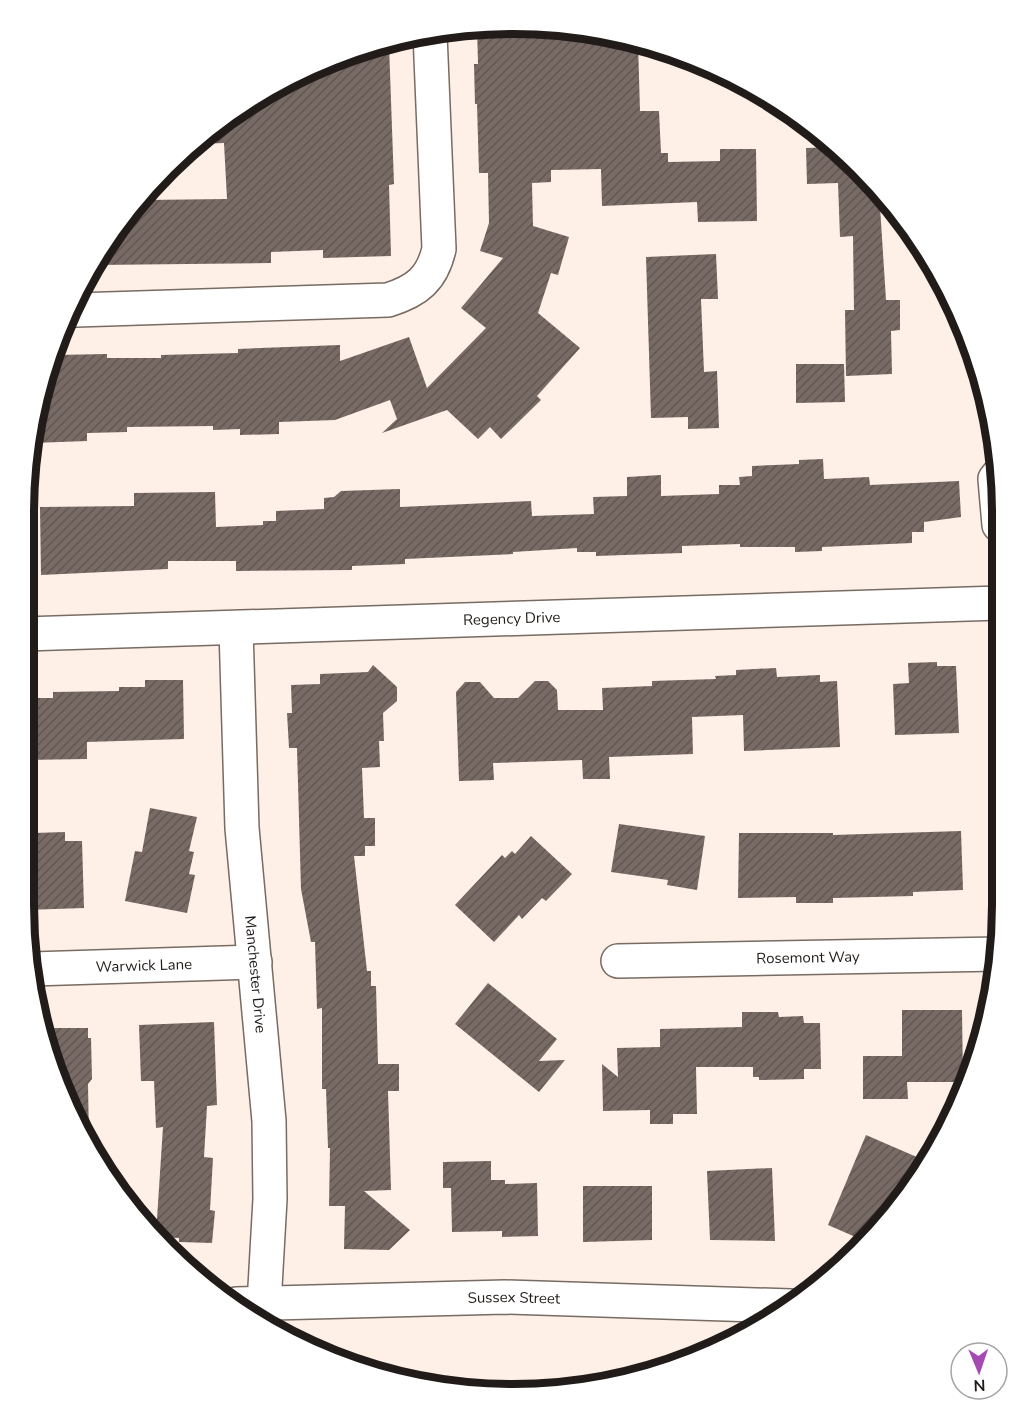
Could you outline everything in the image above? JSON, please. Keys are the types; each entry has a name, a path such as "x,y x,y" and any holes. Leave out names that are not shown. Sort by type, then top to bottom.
{"street":[{"path":"80,310 388,300 418,288 432,272 439,249 430,42"},
{"name":"Regency Drive","path":"34,634 992,603"},
{"name":"Manchester Drive","path":"236,629 242,828 269,1121 270,1199 255,1309"},
{"name":"Rosemont Way","path":"618,961 989,954"},
{"name":"Warwick Lane","path":"39,969 255,962"},
{"name":"Sussex Street","path":"257,1310 505,1297 777,1306"}],"building":[{"path":"514,34 576,39 638,51 640,111 659,111 661,153 668,153 668,162 720,161 720,149 756,149 757,221 698,222 697,202 602,206 601,169 551,170 551,182 532,183 533,226 569,237 558,275 551,273 538,313 580,348 537,396 541,400 501,439 490,427 478,439 447,410 382,433 397,419 390,400 335,420 279,422 279,434 240,435 240,429 213,430 213,426 127,427 127,432 87,433 87,441 40,443 51,390 62,355 107,354 107,358 161,358 161,355 238,353 238,349 340,345 340,361 409,337 427,388 486,328 461,308 503,258 480,251 489,223 488,173 479,173 474,64 478,64 477,36 482,36"},
{"path":"389,51 394,184 389,185 391,256 323,258 323,250 271,252 271,263 104,265 133,222 151,200 227,199 224,143 209,144 247,115 302,84 330,71"},
{"path":"822,147 880,205 886,300 900,300 900,330 891,331 892,374 846,376 845,310 854,310 853,236 840,237 838,183 807,184 806,148"},
{"path":"716,254 718,299 701,299 704,372 717,371 719,428 688,429 688,417 651,418 646,257"},
{"path":"796,364 844,364 845,402 796,403"},
{"path":"823,459 824,479 869,477 870,485 959,481 961,517 924,522 924,532 912,532 912,543 822,547 822,551 795,552 795,547 740,547 740,544 682,546 682,553 596,556 596,552 577,552 577,548 513,552 513,554 405,559 405,564 352,566 352,570 236,571 236,561 168,561 168,569 41,575 40,507 134,506 134,493 215,492 216,527 263,525 263,521 276,521 276,511 324,509 324,498 334,497 341,491 400,489 400,507 531,501 532,516 594,514 593,497 627,496 627,477 661,475 661,496 719,494 719,485 740,485 739,477 752,476 752,466 799,464 799,460"},
{"path":"937,662 937,666 956,666 959,733 895,735 893,684 909,683 908,663"},
{"path":"373,665 397,687 397,701 383,713 384,741 379,741 380,767 362,768 364,818 375,818 375,846 365,846 365,856 354,856 367,971 371,971 371,986 376,986 378,1064 399,1064 399,1091 388,1091 391,1190 364,1191 410,1230 389,1250 344,1249 345,1206 329,1206 330,1148 328,1148 326,1089 322,1089 322,1008 317,1009 315,942 311,942 301,889 297,748 289,748 287,713 292,713 291,685 320,684 320,674 368,672"},
{"path":"776,668 777,677 820,675 820,682 837,681 840,747 744,751 743,715 692,717 693,754 609,757 610,779 583,779 582,760 493,763 494,780 459,781 456,692 465,682 480,682 494,698 518,698 535,681 548,681 557,690 558,710 603,710 602,688 652,686 652,681 716,679 715,676 736,675 736,670"},
{"path":"145,680 183,680 184,739 87,742 87,759 34,760 34,698 53,698 53,692 119,691 119,687 145,687"},
{"path":"150,808 197,817 189,851 194,852 189,874 195,875 187,913 125,901 135,851 142,852"},
{"path":"619,824 705,836 697,890 667,885 668,880 611,872"},
{"path":"961,831 963,890 913,892 913,896 833,898 833,903 796,903 796,897 738,898 739,833 833,833 833,835"},
{"path":"65,832 65,841 82,841 84,908 34,910 34,833"},
{"path":"531,836 572,874 546,901 542,898 522,919 519,915 494,942 455,905 502,855 505,858 512,851 515,854"},
{"path":"488,983 557,1039 539,1061 565,1060 539,1092 455,1024"},
{"path":"902,1010 962,1010 963,1070 959,1082 907,1082 908,1099 863,1099 863,1056 902,1056"},
{"path":"742,1012 778,1012 779,1017 803,1016 804,1023 820,1023 821,1069 804,1069 804,1079 759,1080 759,1077 753,1077 753,1067 696,1067 697,1114 673,1114 673,1124 650,1124 650,1110 603,1111 602,1064 618,1077 617,1048 660,1047 660,1029 742,1027"},
{"path":"214,1022 217,1105 207,1106 204,1157 213,1158 210,1210 215,1211 212,1243 179,1242 179,1238 169,1237 157,1225 163,1127 156,1128 154,1081 141,1081 139,1025"},
{"path":"51,1028 88,1028 88,1038 91,1038 92,1079 88,1084 89,1126 71,1089"},
{"path":"866,1135 920,1158 894,1197 858,1238 828,1225"},
{"path":"491,1161 491,1180 505,1180 505,1184 537,1183 538,1236 502,1237 502,1231 452,1232 451,1188 443,1188 443,1162"},
{"path":"772,1168 775,1241 710,1240 707,1171"},
{"path":"583,1186 652,1186 652,1240 583,1242"}]}
